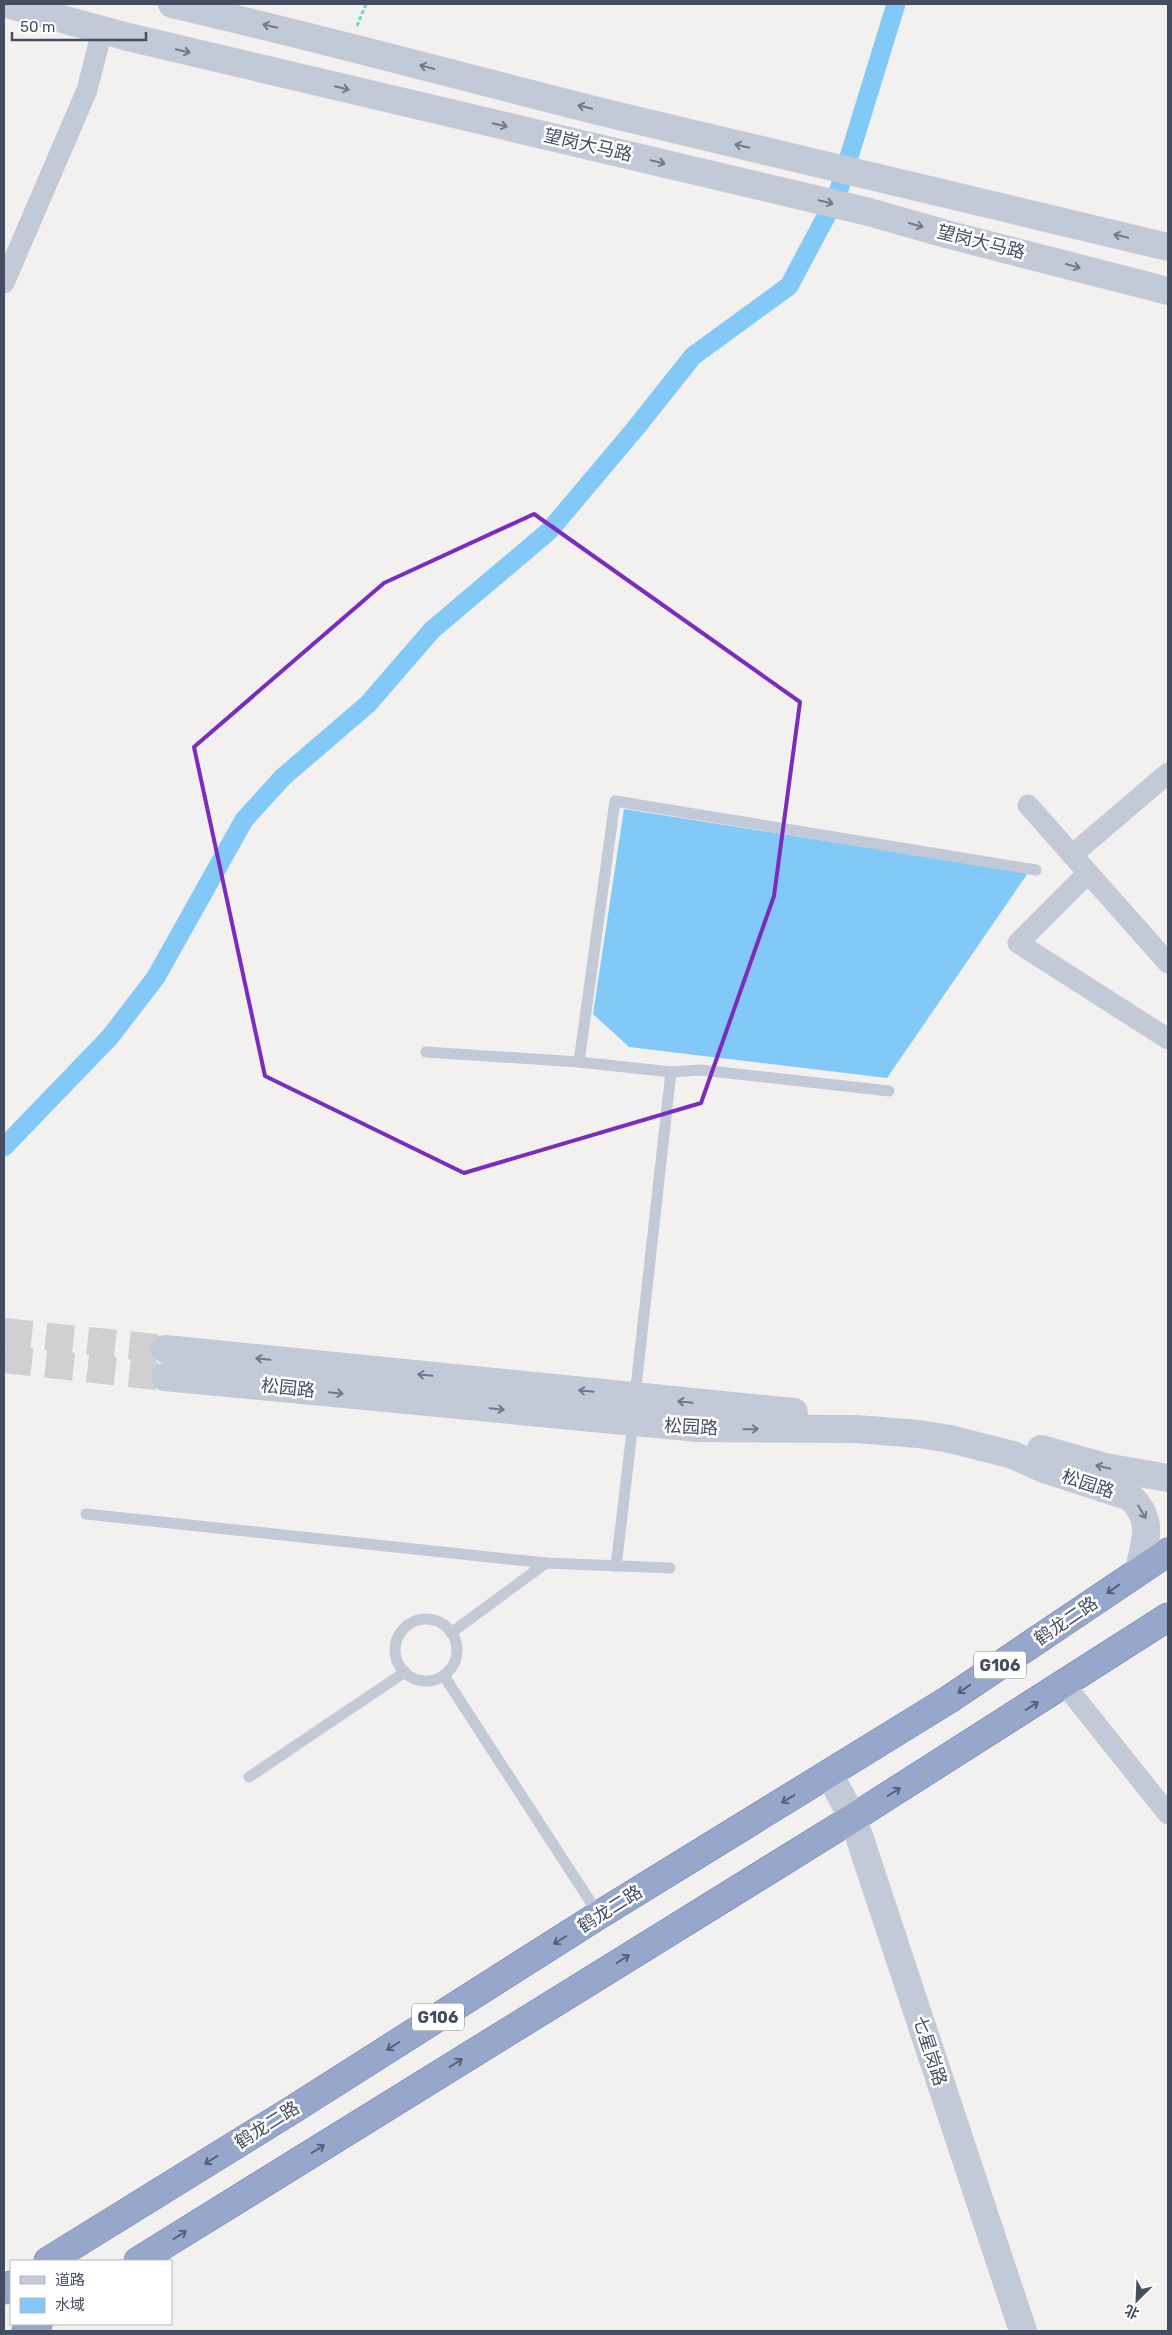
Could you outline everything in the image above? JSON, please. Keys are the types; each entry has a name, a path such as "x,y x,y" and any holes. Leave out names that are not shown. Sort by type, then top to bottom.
{"highway":[{"name":"鹤龙二路","path":"50,2260 292,2110 599,1915 948,1700 1168,1552"},
{"name":"G106","path":"140,2260 853,1818 1065,1685 1168,1617"}],"street":[{"name":"望岗大马路","path":"7,4 102,31 869,212 946,234 1168,291"},
{"name":"望岗大马路","path":"172,4 310,36 535,95 790,158 1168,247"},
{"path":"4,283 87,90 102,31"},
{"path":"1072,855 1168,773"},
{"path":"1028,805 1168,963"},
{"path":"1088,873 1018,943 1168,1039"},
{"name":"松园路","path":"165,1349 753,1409 931,1423 996,1436 1105,1468 1168,1478"},
{"name":"松园路","path":"165,1376 633,1423 698,1428 886,1431 950,1439 996,1450 1044,1469 1130,1497 1146,1520 1146,1534 1139,1570"},
{"path":"1065,1685 1168,1814"},
{"name":"七星岗路","path":"829,1774 853,1818 1023,2331"}],"lane":[{"path":"579,1062 615,801 1036,870"},
{"path":"426,1052 579,1062 671,1072 702,1070 889,1091"},
{"path":"635,1396 671,1072"},
{"path":"616,1566 633,1423"},
{"path":"86,1514 546,1563 670,1568"},
{"path":"452,1633 546,1563"},
{"path":"426,1620 436,1621 452,1633 457,1651 451,1669 444,1676 434,1680 423,1681 413,1678 398,1664 396,1654 398,1638 408,1626 426,1620"},
{"path":"249,1777 405,1672"},
{"path":"444,1676 599,1915"}],"path":[{"path":"357,26 366,4"}],"highlighted area":[{"path":"534,514 800,702 774,896 701,1103 464,1173 265,1076 194,747 384,583"}],"water":[{"path":"624,809 1028,873 887,1078 629,1047 593,1014"}],"waterway":[{"path":"4,1147 110,1037 156,977 244,820 283,777 368,704 432,630 549,531 635,429 693,356 789,286 837,196 896,4"}],"tunnel":[{"path":"4,1332 165,1349"},
{"path":"4,1359 165,1377"}]}
